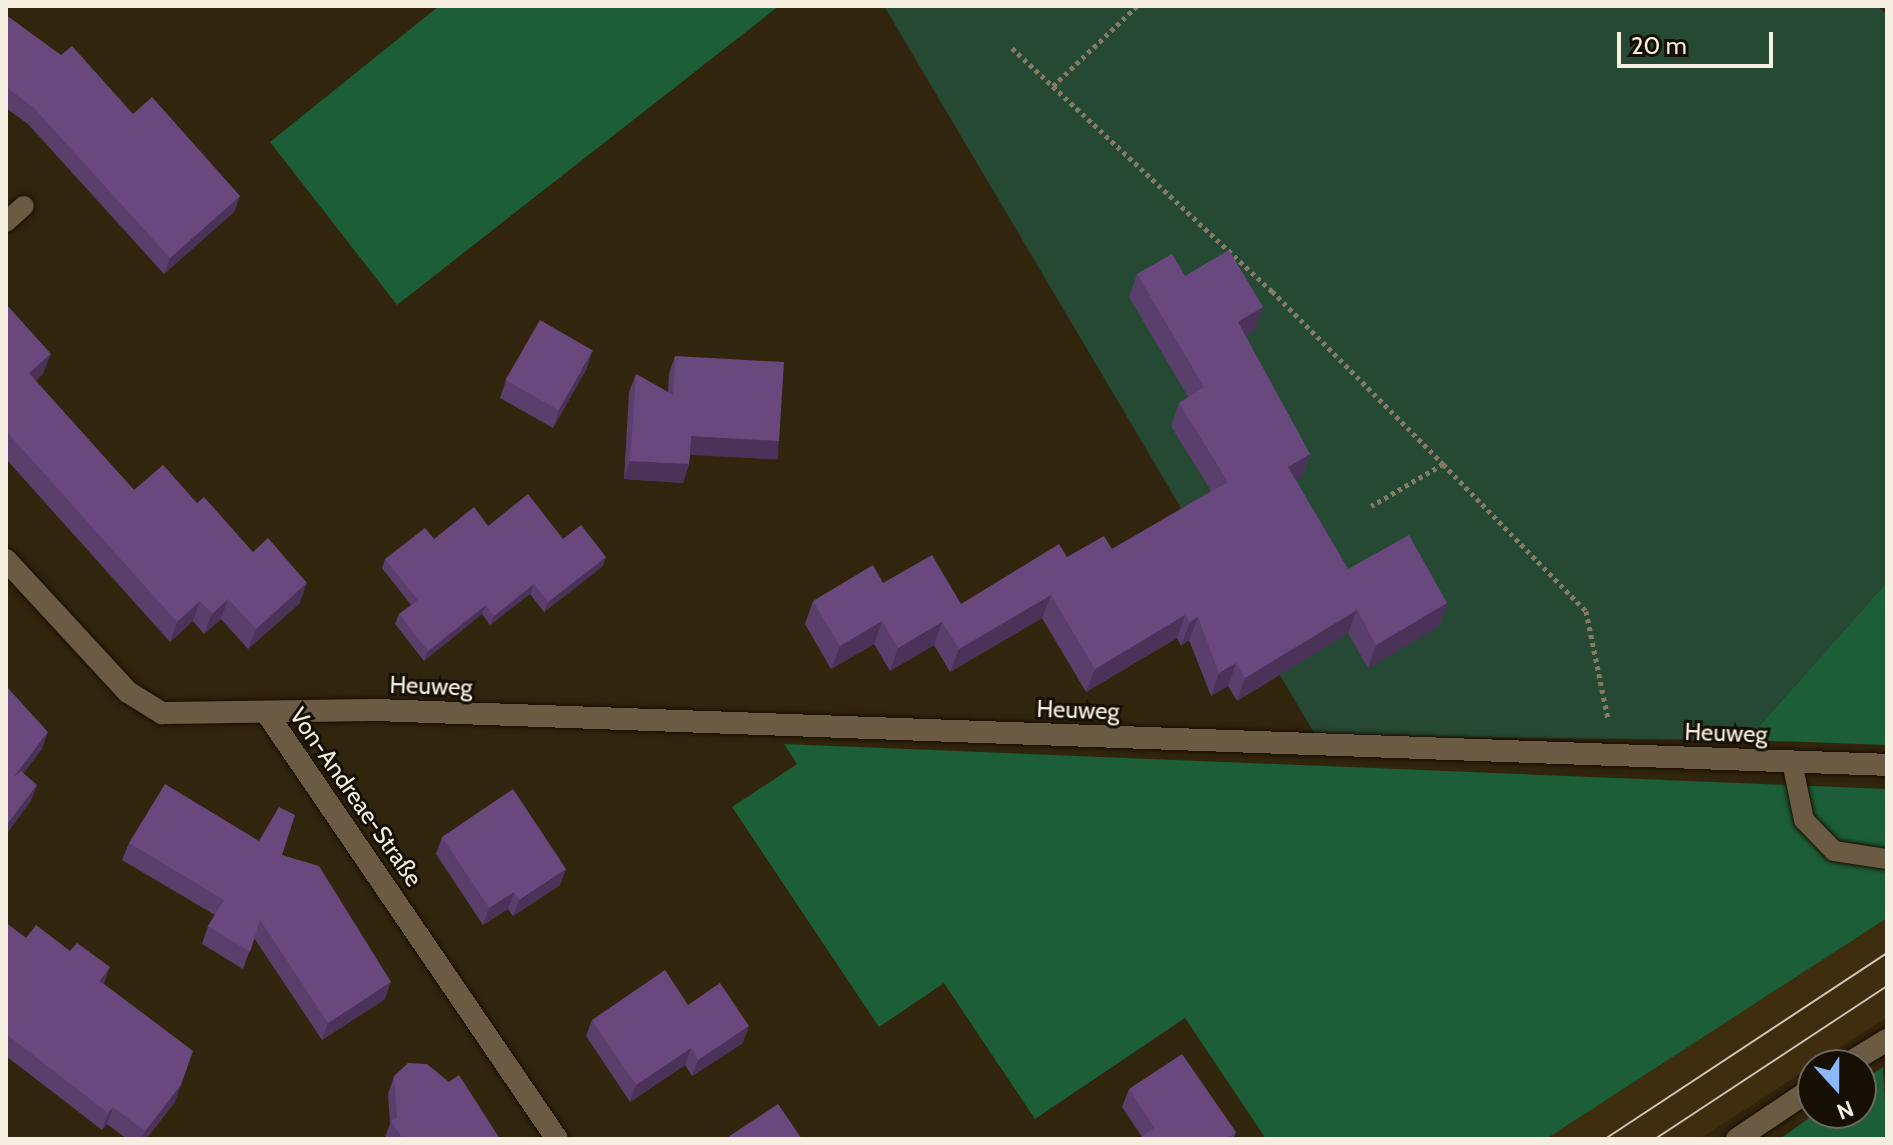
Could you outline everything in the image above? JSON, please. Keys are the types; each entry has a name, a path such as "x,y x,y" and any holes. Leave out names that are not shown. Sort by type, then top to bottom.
{"street":[{"name":"Von-Andreae-Straße","path":"6,560 128,692 162,713 268,715 557,1139"},
{"name":"Heuweg","path":"268,715 376,710 1887,765"},
{"path":"1737,1139 1797,1099"}],"lane":[{"path":"6,222 24,206"},
{"path":"1792,762 1804,820 1834,851 1887,859"}],"path":[{"path":"1053,86 1137,6"},
{"path":"1012,48 1272,291 1586,611 1615,755"},
{"path":"1371,506 1443,464"}],"shaded area":[{"path":"1887,918 1887,1017 1838,1049 1797,1049 1797,1076 1700,1139 1546,1139"}],"green space":[{"path":"439,6 779,6 397,305 270,142"},
{"path":"884,6 1877,6 1887,15 1887,582 1747,740 1316,736"},
{"path":"1887,582 1887,745 1747,740"},
{"path":"784,744 1887,789 1887,918 1546,1139 1266,1139 1185,1018 1035,1119 944,983 879,1027 732,807 797,764"},
{"path":"1883,1067 1887,1139 1780,1139 1797,1127 1877,1129 1877,1071"}],"building":[{"path":"6,15 61,55 72,46 133,114 152,97 240,196 170,258 34,108 6,87"},
{"path":"1229,250 1263,307 1238,322 1310,454 1288,467 1348,569 1409,535 1447,603 1376,645 1357,610 1245,678 1236,663 1219,673 1198,617 1190,622 1185,615 1095,669 1051,595 959,649 942,622 898,648 882,621 840,646 813,601 873,565 883,583 932,555 961,604 1059,544 1067,557 1104,536 1112,549 1228,482 1179,403 1204,387 1137,274 1172,254 1185,276"},
{"path":"6,304 51,354 29,373 134,490 163,465 197,503 204,497 253,552 268,538 307,583 256,629 228,599 212,614 200,601 177,622 6,431"},
{"path":"540,320 593,350 558,410 506,380"},
{"path":"675,356 784,362 779,441 691,436 689,464 630,461 636,374 673,395"},
{"path":"528,494 563,539 581,525 606,557 548,602 534,584 494,616 486,605 428,651 399,614 418,600 385,559 425,528 434,539 474,507 488,526"},
{"path":"6,686 48,732 14,777 21,771 37,785 6,826"},
{"path":"165,784 259,841 279,807 295,815 282,855 319,866 391,982 328,1023 260,920 250,952 208,926 224,900 129,843"},
{"path":"513,789 566,869 519,900 514,892 489,908 442,837"},
{"path":"6,923 26,938 36,925 70,951 77,943 110,967 100,981 193,1051 181,1085 145,1131 113,1107 108,1113 6,1034"},
{"path":"665,970 688,1005 720,983 749,1026 698,1060 691,1048 636,1085 592,1020"},
{"path":"1182,1054 1236,1132 1226,1139 1138,1139 1154,1128 1129,1089"},
{"path":"408,1063 427,1064 449,1082 459,1075 500,1139 403,1139 391,1121 397,1117 394,1076"},
{"path":"778,1104 802,1139 725,1139"}],"tram line":[{"path":"1605,1139 1887,953"},
{"path":"1655,1139 1887,986"}]}
